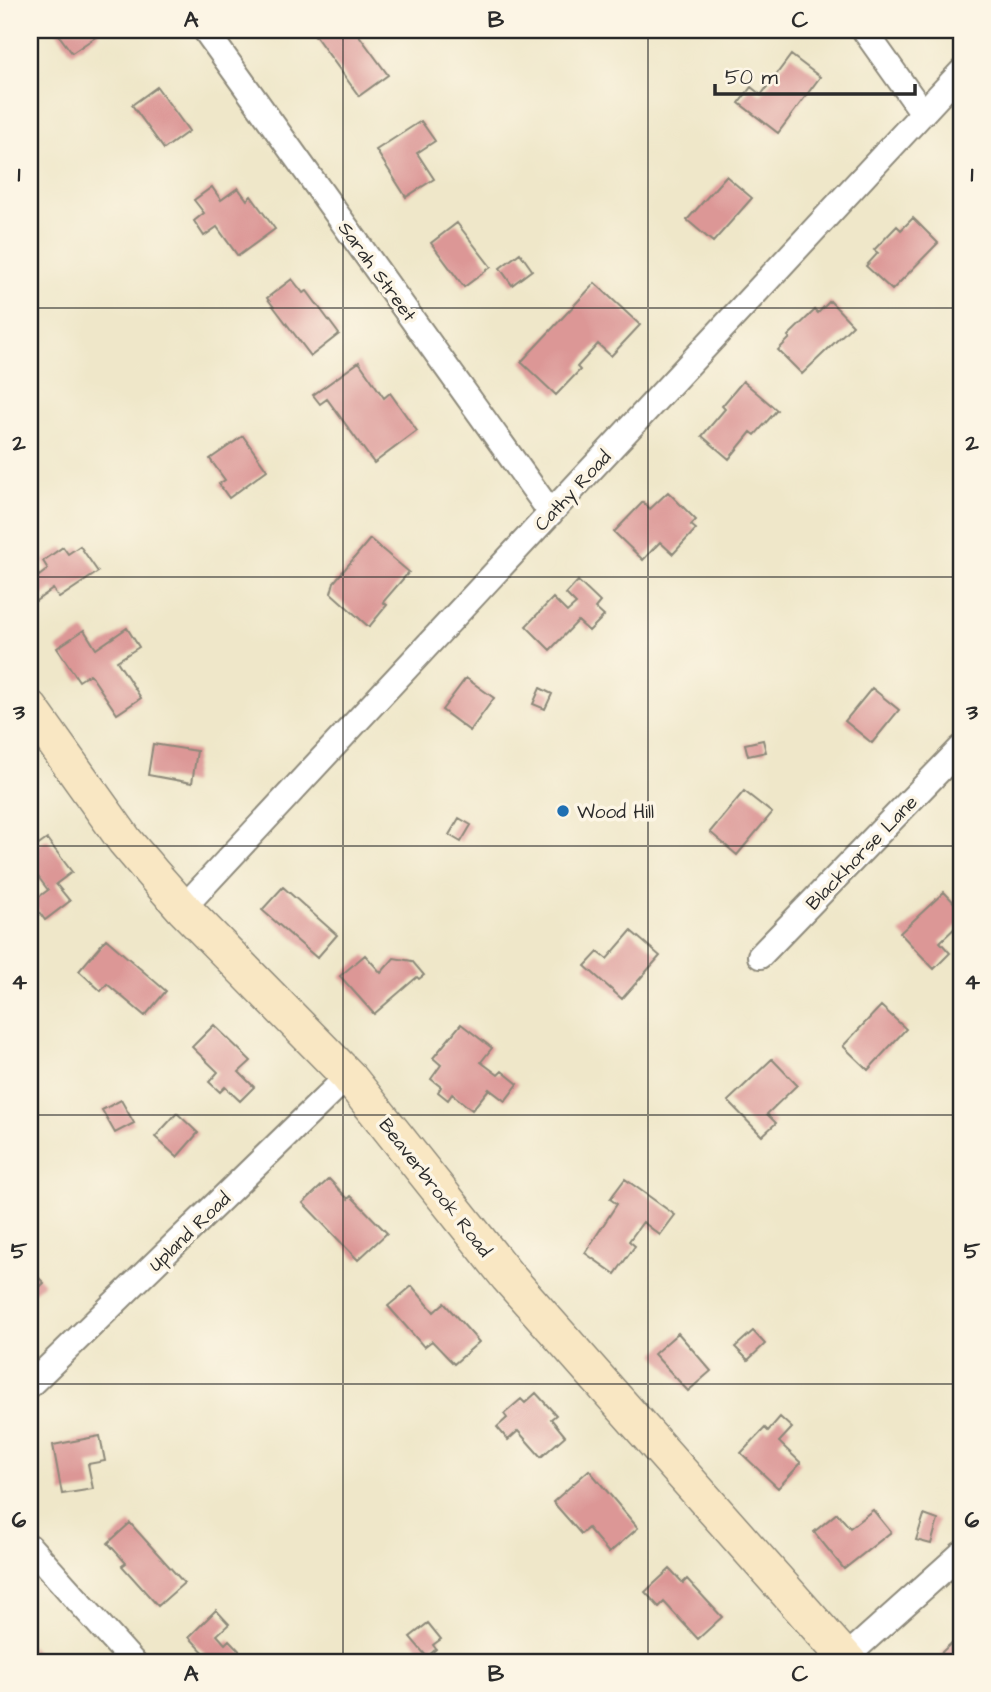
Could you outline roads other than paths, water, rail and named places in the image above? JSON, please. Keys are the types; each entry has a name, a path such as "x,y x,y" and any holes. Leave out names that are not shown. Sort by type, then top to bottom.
{"street":[{"name":"Sarah Street","path":"205,30 551,513"},
{"path":"864,30 923,113"},
{"name":"Cathy Road","path":"183,908 961,72"},
{"name":"Beaverbrook Road","path":"30,708 125,841 183,908 348,1076 532,1306 847,1660"},
{"name":"Blackhorse Lane","path":"760,956 961,748"},
{"name":"Upland Road","path":"30,1385 348,1076"},
{"path":"30,1547 133,1662"},
{"path":"847,1660 961,1554"}],"place":[{"name":"Wood Hill","path":"563,811"}]}
